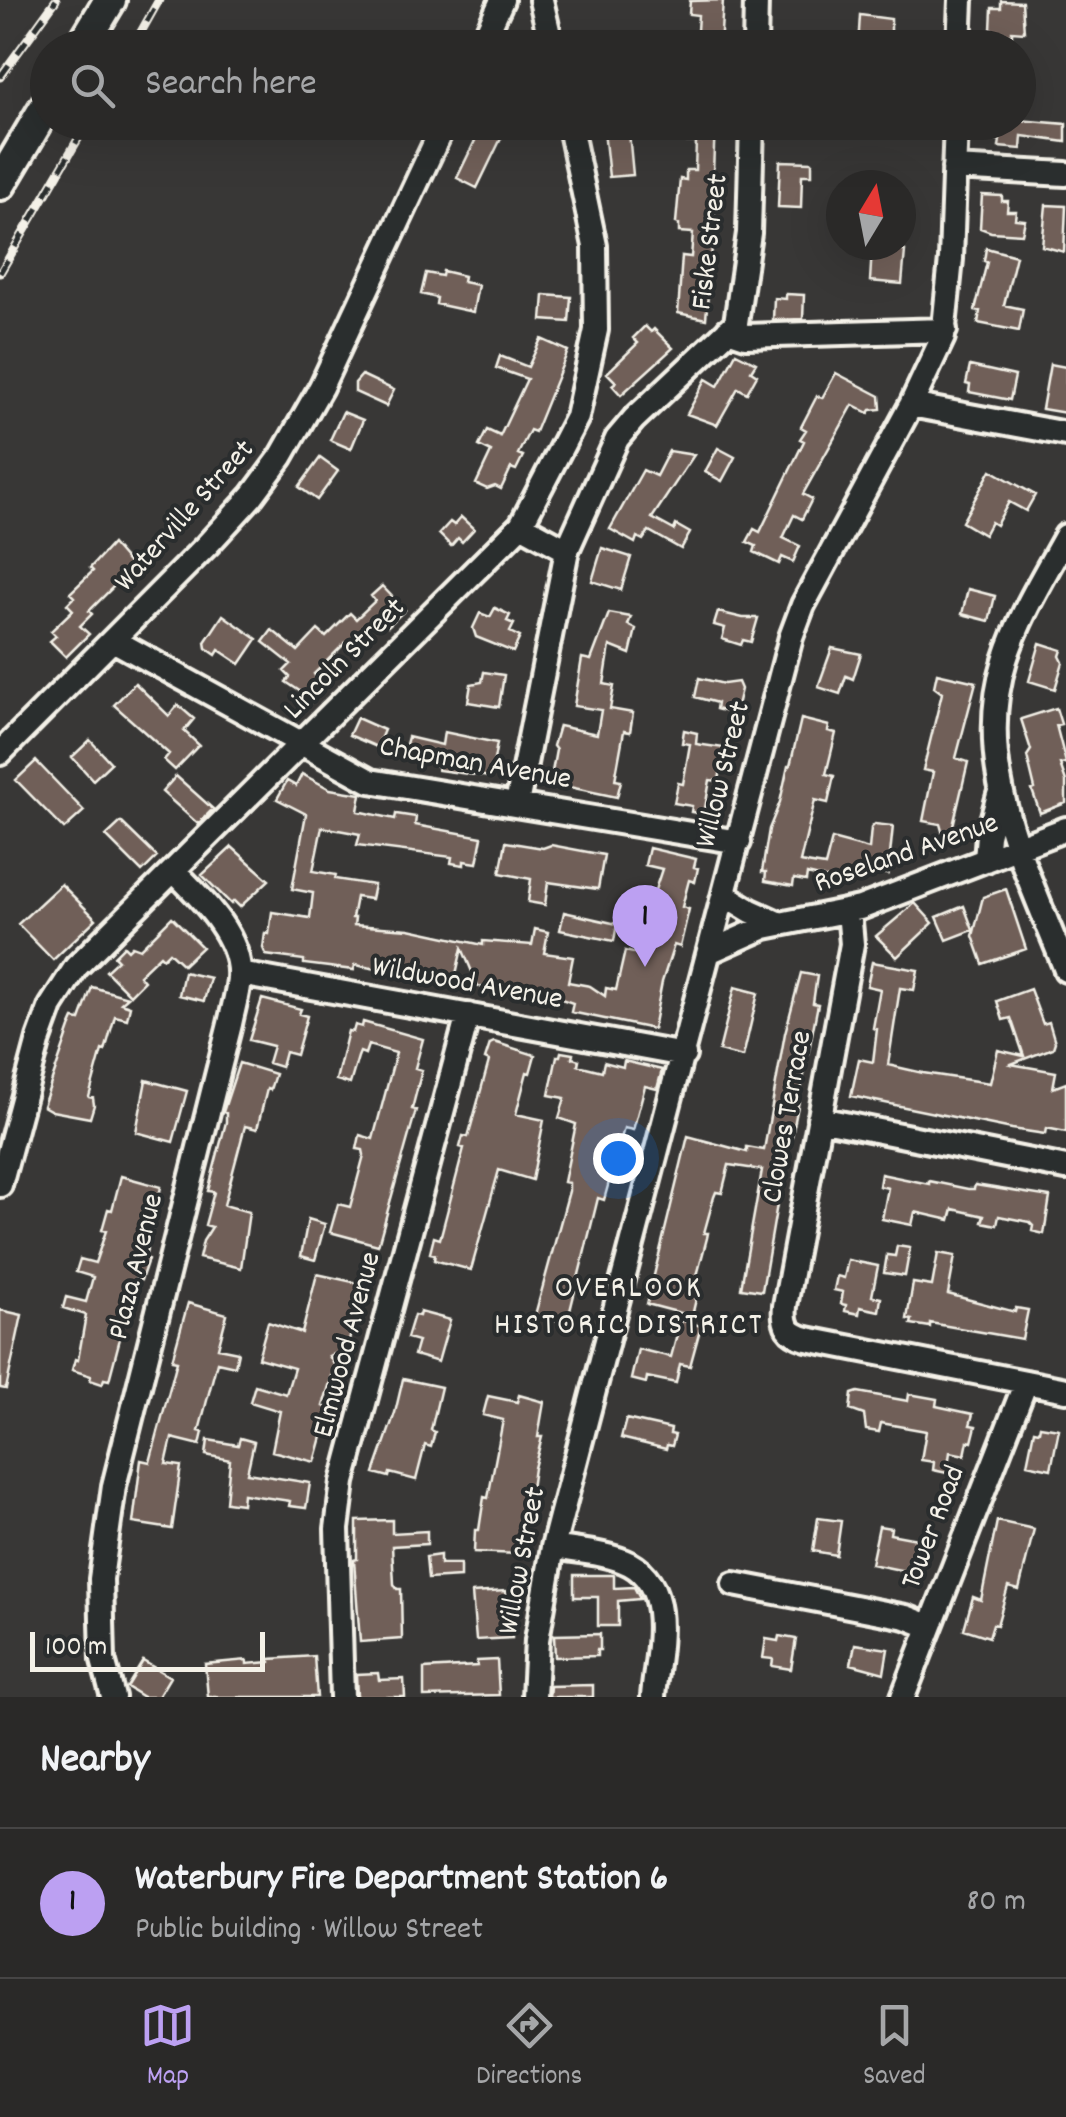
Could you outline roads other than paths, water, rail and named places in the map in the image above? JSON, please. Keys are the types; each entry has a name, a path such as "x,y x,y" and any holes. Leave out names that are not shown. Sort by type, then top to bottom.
{"main road":[{"path":"92,30 110,0"},
{"path":"0,184 30,133"}],"street":[{"path":"488,30 502,0"},
{"path":"541,0 548,30"},
{"path":"755,30 756,0"},
{"path":"960,30 961,0"},
{"name":"Waterville Street","path":"0,754 232,519 292,441 321,388 437,140"},
{"name":"Lincoln Street","path":"0,1184 38,1039 51,1006 76,967 521,525 577,418 596,330 594,246 573,140"},
{"name":"Fiske Street","path":"517,804 567,550 617,439 736,322 749,233 752,140"},
{"name":"Willow Street","path":"534,1697 537,1640 553,1546 684,1055 781,670 803,604 911,405 945,330 955,140"},
{"path":"954,168 1066,174"},
{"path":"728,330 746,336 945,330"},
{"path":"911,405 1066,434"},
{"path":"577,418 617,439"},
{"path":"521,525 567,550"},
{"path":"1066,536 1023,614 1001,674 994,735 1000,791 1066,970"},
{"name":"Chapman Avenue","path":"113,640 370,781 739,842"},
{"path":"986,860 988,835 1000,791"},
{"name":"Roseland Avenue","path":"711,950 756,930 849,911 1066,829"},
{"path":"175,872 201,898 224,930 235,951 240,974"},
{"path":"725,895 780,924"},
{"name":"Clowes Terrace","path":"849,911 852,944 785,1306 786,1325 791,1333 807,1339 1026,1382"},
{"name":"Wildwood Avenue","path":"240,974 684,1055"},
{"name":"Plaza Avenue","path":"113,1697 103,1660 101,1579 114,1486 240,974"},
{"name":"Elmwood Avenue","path":"342,1697 338,1529 343,1482 468,1015"},
{"path":"819,1120 1066,1168"},
{"path":"1026,1382 1066,1390"},
{"name":"Tower Road","path":"903,1697 1026,1382"},
{"path":"553,1546 624,1562 646,1580 656,1597 660,1617 653,1697"},
{"path":"734,1584 906,1617 929,1626"}],"railway":[{"path":"34,30 56,0"},
{"path":"142,30 159,0"},
{"path":"0,77 30,36"},
{"path":"0,273 78,140"}],"place":[{"name":"Waterbury Fire Department Station 6","path":"645,967"}],"district":[{"name":"OVERLOOK HISTORIC DISTRICT","path":"629,1308"}]}
